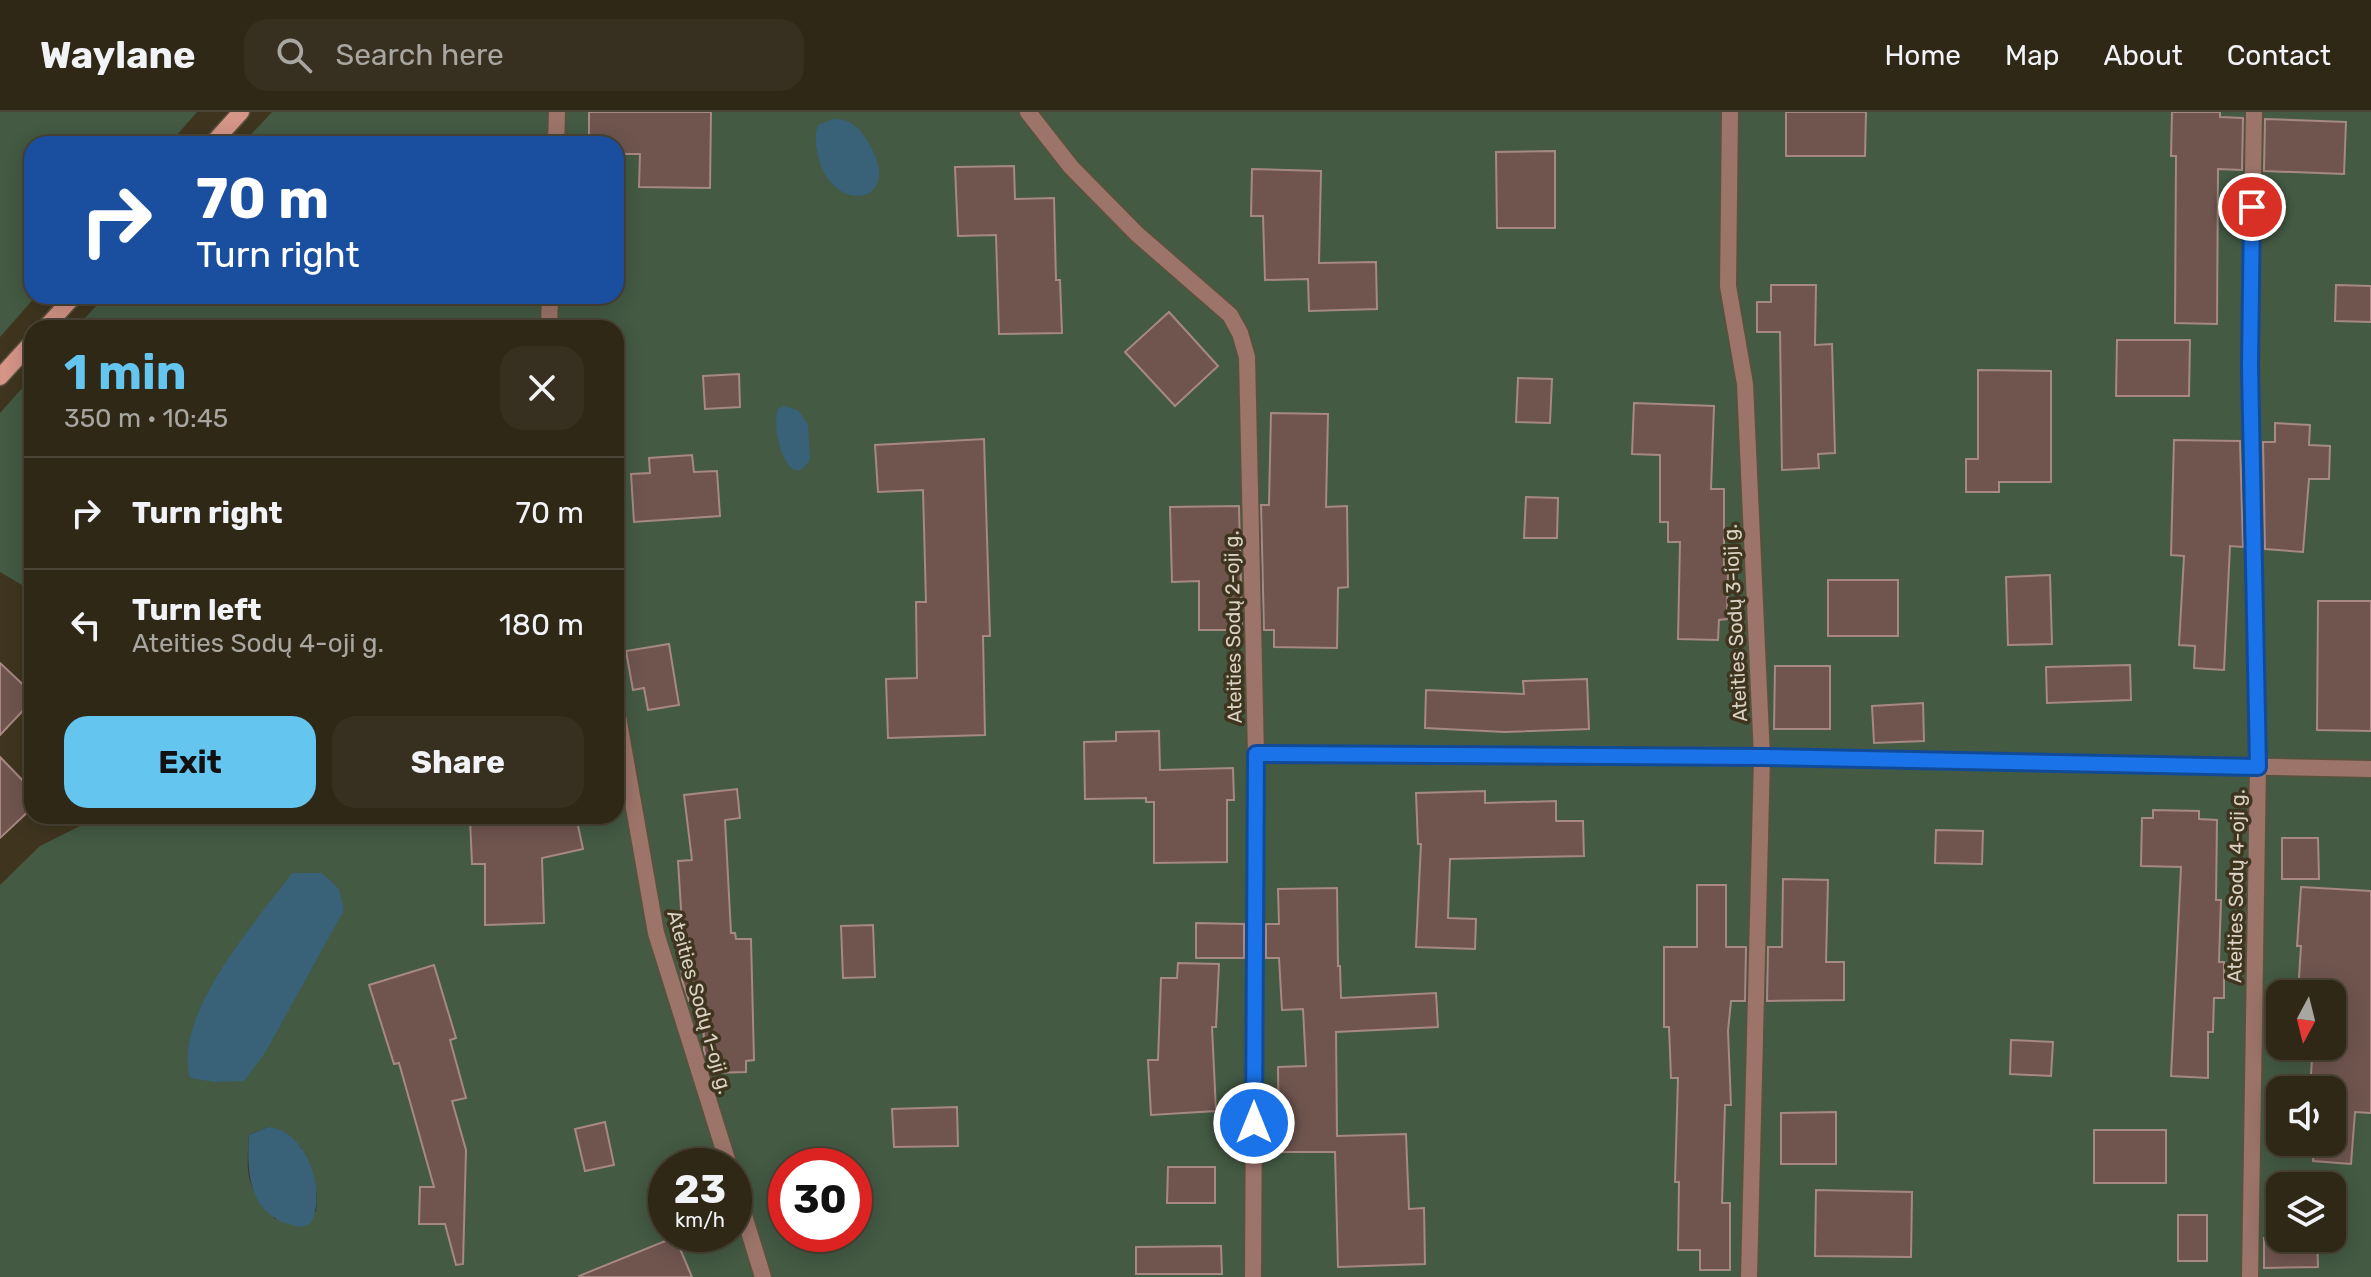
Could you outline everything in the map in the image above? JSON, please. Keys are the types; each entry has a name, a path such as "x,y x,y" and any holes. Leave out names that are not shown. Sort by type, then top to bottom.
{"main road":[{"path":"219,136 241,112"},
{"path":"52,320 67,304"},
{"path":"0,377 24,351"}],"street":[{"path":"556,136 557,112"},
{"name":"Ateities Sodų 2-oji g.","path":"1028,112 1071,167 1137,234 1212,296 1230,315 1240,333 1247,357 1256,754 1253,1277"},
{"name":"Ateities Sodų 3-ioji g.","path":"1730,112 1728,286 1745,384 1762,757 1749,1277"},
{"name":"Ateities Sodų 4-oji g.","path":"2250,1277 2258,767 2250,366 2254,112"},
{"name":"Ateities Sodų 1-oji g.","path":"624,751 656,933 723,1148"},
{"path":"1256,754 1762,757 2371,769"},
{"path":"752,1241 763,1277"}],"green space":[{"path":"0,112 197,112 176,136 24,136 24,304 29,304 0,337"},
{"path":"272,112 2371,112 2371,1277 0,1277 0,885 40,846 84,824 624,824 624,320 83,320 98,304 624,304 624,136 250,136","holes":["268,1127 301,1147 317,1195 316,1212 275,1219 258,1199 248,1171 249,1135"]},
{"path":"24,386 24,586 0,572 0,413"}],"water":[{"path":"834,119 850,123 858,129 878,163 879,179 873,190 863,196 850,195 837,188 826,175 818,156 818,125"},
{"path":"784,406 798,410 808,425 810,459 802,469 795,470 789,465 779,444 776,418 778,409"},
{"path":"292,873 322,873 339,889 344,910 265,1053 244,1081 215,1082 190,1078 188,1053 193,1026 205,998 239,943"},
{"path":"268,1127 282,1131 293,1139 310,1164 317,1195 311,1223 302,1227 271,1216 255,1194 249,1166 249,1135"}],"building":[{"path":"589,112 711,112 710,188 639,187 640,154 624,154 624,136 589,136"},
{"path":"1786,112 1866,112 1865,156 1786,156"},
{"path":"2172,112 2220,112 2220,117 2243,118 2242,170 2218,169 2217,324 2175,323 2176,156 2171,156"},
{"path":"2265,119 2346,122 2344,174 2264,171"},
{"path":"1555,151 1555,228 1497,228 1496,152"},
{"path":"1014,166 1015,199 1054,198 1056,280 1060,280 1062,333 999,334 996,235 958,236 955,167"},
{"path":"1252,169 1321,171 1319,263 1376,262 1377,309 1309,311 1308,279 1265,280 1263,216 1251,216"},
{"path":"1771,285 1816,285 1815,345 1832,344 1835,453 1818,454 1819,468 1782,470 1780,332 1757,332 1757,302 1771,302"},
{"path":"2336,285 2371,286 2371,322 2335,321"},
{"path":"1169,312 1218,366 1175,406 1125,352"},
{"path":"2117,340 2190,340 2189,396 2116,396"},
{"path":"1978,370 2051,371 2051,482 1999,482 1999,492 1966,492 1966,459 1978,459"},
{"path":"739,374 740,407 705,409 703,376"},
{"path":"1518,378 1552,379 1550,423 1516,422"},
{"path":"1634,403 1714,406 1711,489 1724,489 1724,569 1728,569 1727,619 1719,620 1718,640 1678,639 1680,542 1668,542 1668,522 1660,522 1660,455 1632,454"},
{"path":"1271,413 1328,414 1326,507 1347,506 1348,587 1338,588 1337,648 1274,647 1274,630 1264,630 1261,505 1269,505"},
{"path":"2275,423 2310,425 2309,445 2330,446 2329,479 2309,479 2303,552 2265,549 2263,442 2275,442"},
{"path":"984,439 990,636 983,636 985,735 888,738 886,679 917,678 916,602 926,602 923,490 878,492 875,445"},
{"path":"2174,440 2240,441 2243,547 2230,546 2224,670 2194,668 2195,646 2179,645 2184,556 2171,555"},
{"path":"692,455 694,472 717,471 720,516 634,522 631,474 650,473 649,458"},
{"path":"1526,497 1558,498 1557,538 1524,538"},
{"path":"1239,506 1242,630 1199,630 1199,581 1172,582 1170,507"},
{"path":"2050,575 2052,644 2008,645 2006,577"},
{"path":"1828,580 1898,580 1898,636 1828,636"},
{"path":"2318,601 2371,601 2371,731 2317,730"},
{"path":"669,644 679,705 648,710 644,688 633,690 626,651"},
{"path":"0,663 24,686 24,710 0,735"},
{"path":"2130,665 2131,700 2047,703 2046,667"},
{"path":"1775,666 1830,666 1830,729 1774,729"},
{"path":"1587,679 1589,729 1505,732 1425,728 1426,690 1524,694 1523,681"},
{"path":"1923,703 1924,741 1874,743 1872,706"},
{"path":"1159,731 1160,770 1233,768 1234,800 1227,800 1227,862 1154,863 1154,802 1146,802 1146,798 1085,799 1084,742 1116,741 1116,732"},
{"path":"0,757 24,782 24,816 0,838"},
{"path":"737,789 740,818 725,820 731,933 735,933 736,939 751,939 754,1060 746,1061 746,1072 711,1073 704,1050 703,1000 689,1001 682,980 681,957 684,956 678,861 692,860 684,795"},
{"path":"1485,791 1485,803 1556,801 1556,821 1583,821 1584,856 1450,859 1448,918 1476,919 1475,949 1416,947 1421,844 1418,844 1416,793"},
{"path":"2153,810 2199,811 2199,819 2217,820 2216,900 2221,900 2219,962 2224,962 2224,998 2214,998 2213,1032 2208,1032 2208,1078 2171,1076 2181,867 2141,866 2142,818 2153,818"},
{"path":"470,824 578,824 583,849 542,858 544,923 485,925 485,864 472,864"},
{"path":"1936,830 1983,831 1982,864 1935,863"},
{"path":"2282,838 2318,838 2319,879 2282,879"},
{"path":"1783,879 1828,880 1826,962 1844,962 1844,1000 1767,1001 1768,947 1782,947"},
{"path":"1697,885 1726,885 1726,947 1746,947 1745,1001 1731,1001 1728,1031 1731,1105 1725,1105 1722,1203 1730,1203 1730,1270 1700,1270 1700,1250 1678,1250 1679,1182 1675,1182 1678,1078 1671,1078 1669,1027 1664,1027 1664,947 1697,947"},
{"path":"2301,887 2371,891 2371,1113 2355,1112 2351,1164 2313,1161 2314,1156 2346,1156 2346,1076 2311,1076 2312,1060 2346,1060 2346,980 2299,980 2301,946 2297,946"},
{"path":"1337,888 1341,998 1436,993 1438,1027 1336,1032 1337,1136 1406,1134 1409,1209 1424,1208 1425,1264 1338,1267 1335,1152 1279,1152 1278,1067 1306,1066 1303,1009 1282,1010 1279,958 1266,958 1266,924 1279,924 1278,889"},
{"path":"1196,923 1244,924 1244,958 1196,958"},
{"path":"873,925 875,977 843,978 841,926"},
{"path":"1178,963 1219,964 1216,1027 1212,1027 1216,1111 1151,1115 1148,1060 1158,1060 1161,978 1177,978"},
{"path":"434,965 456,1038 450,1040 466,1098 452,1101 466,1150 463,1264 456,1265 445,1224 419,1224 420,1187 434,1187 399,1063 394,1064 369,985"},
{"path":"2011,1040 2053,1042 2051,1076 2010,1074"},
{"path":"957,1107 958,1146 894,1147 892,1109"},
{"path":"1836,1112 1836,1164 1781,1164 1781,1113"},
{"path":"605,1122 614,1165 585,1171 575,1129"},
{"path":"2094,1130 2166,1130 2166,1183 2094,1183"},
{"path":"1168,1167 1215,1167 1215,1203 1167,1203"},
{"path":"1816,1190 1912,1192 1911,1257 1815,1256"},
{"path":"2178,1215 2207,1215 2207,1261 2178,1261"},
{"path":"2264,1238 2266,1252 2317,1252 2318,1267 2264,1268"},
{"path":"1221,1246 1222,1274 1136,1274 1136,1247"},
{"path":"648,1248 648,1252 681,1252 692,1277 580,1277"}],"route":[{"path":"1254,1123 1256,754 1762,757 2258,767 2250,366 2252,207"}]}
